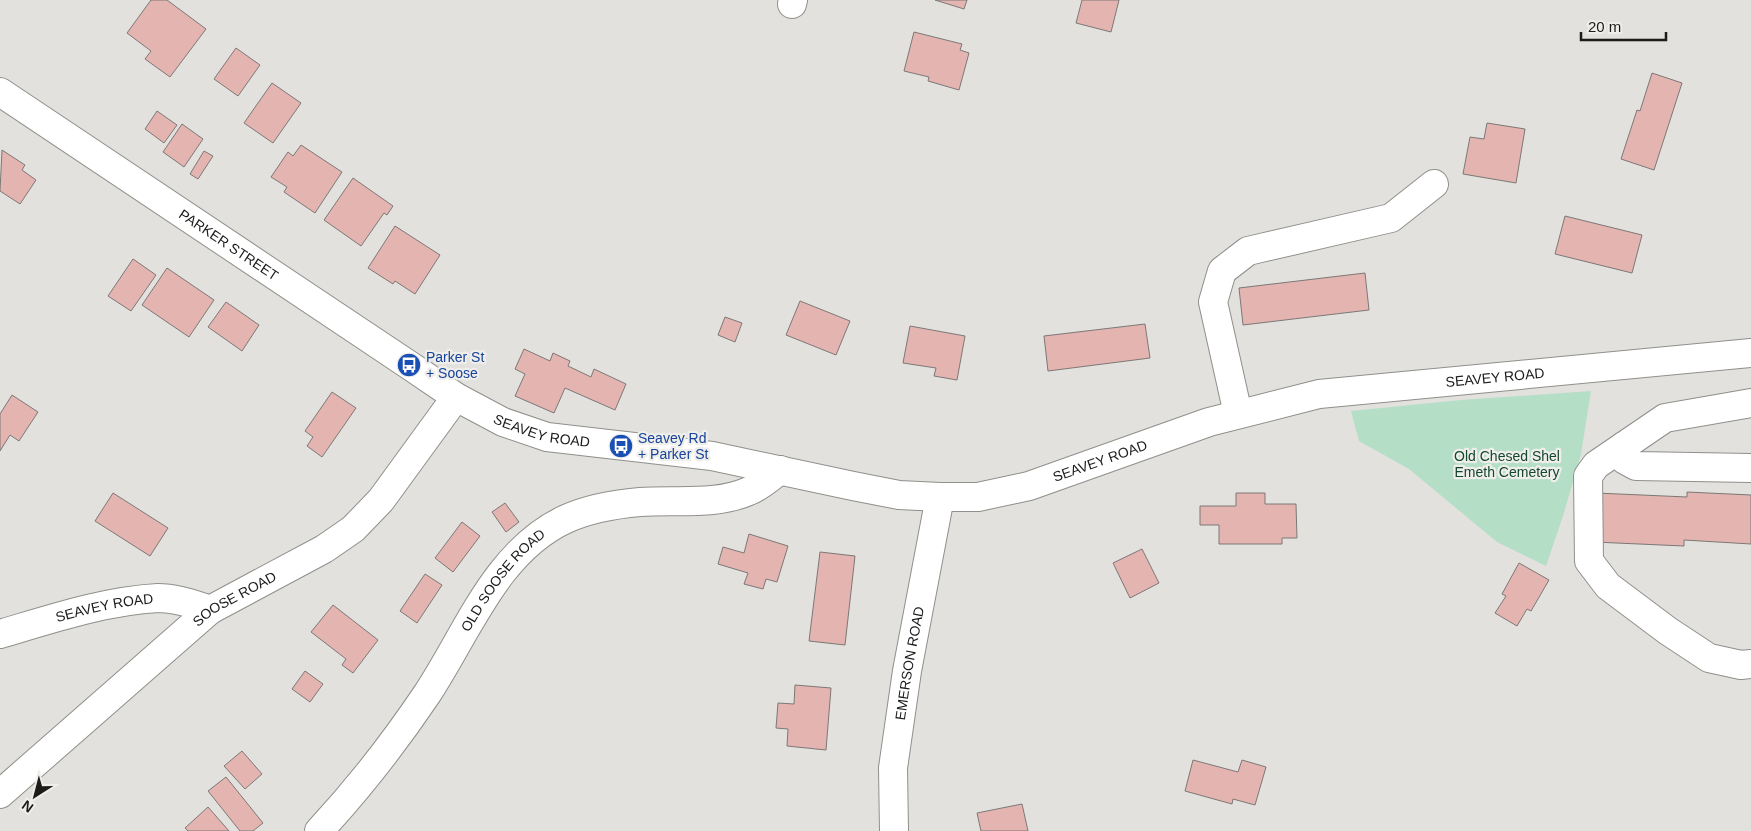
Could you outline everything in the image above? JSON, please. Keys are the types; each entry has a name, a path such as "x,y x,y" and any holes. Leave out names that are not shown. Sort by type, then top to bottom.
{"street":[{"name":"PARKER STREET","path":"0,92 456,397"},
{"path":"1238,414 1213,302 1222,271 1248,251 1392,218 1434,184"},
{"name":"SEAVEY ROAD","path":"456,397 502,422 547,437 712,456 899,495 978,497 1029,486 1209,422 1319,394 1751,353"},
{"name":"SOOSE ROAD","path":"0,794 210,610 324,549 354,529 381,500 456,397"},
{"path":"1751,403 1665,418 1596,465 1588,476 1589,562 1608,586 1668,631 1709,658 1741,665 1751,664"},
{"path":"1624,446 1622,452 1625,460 1636,466 1751,468"},
{"name":"OLD SOOSE ROAD","path":"319,831 382,758 428,693 483,600 518,553 537,537 567,519 606,508 639,502 713,500 750,491 780,470"},
{"name":"EMERSON ROAD","path":"894,831 893,768 906,671 940,497"},
{"name":"SEAVEY ROAD","path":"0,634 80,610 159,598 187,602 210,610"}],"green space":[{"name":"Old Chesed Shel Emeth Cemetery","path":"1591,391 1581,454 1546,566 1497,542 1409,469 1359,441 1351,411 1461,400"}],"building":[{"path":"151,0 167,0 206,29 170,77 145,59 151,51 127,33"},
{"path":"935,0 967,0 964,9"},
{"path":"1082,0 1119,0 1111,32 1076,23"},
{"path":"914,32 962,44 960,50 969,53 959,90 928,81 929,77 904,71"},
{"path":"236,48 260,65 238,96 214,79"},
{"path":"1652,73 1682,83 1654,170 1621,159 1637,110 1640,111"},
{"path":"272,83 301,103 273,143 244,123"},
{"path":"157,111 177,125 164,143 145,129"},
{"path":"1487,123 1525,129 1516,183 1463,174 1470,137 1484,139"},
{"path":"182,124 203,139 184,167 163,152"},
{"path":"301,145 342,172 315,213 284,192 287,187 271,177 288,152 293,156"},
{"path":"2,150 25,165 22,170 36,180 20,204 0,191"},
{"path":"204,151 213,156 198,179 190,174"},
{"path":"353,178 393,206 387,215 384,213 361,246 324,220"},
{"path":"1565,216 1642,235 1632,273 1555,254"},
{"path":"395,226 440,255 415,294 395,281 393,284 368,268"},
{"path":"133,259 156,275 131,311 108,296"},
{"path":"167,268 214,300 189,337 142,305"},
{"path":"1365,273 1369,310 1243,325 1239,288"},
{"path":"800,301 850,321 836,355 786,335"},
{"path":"226,302 259,325 242,351 208,327"},
{"path":"725,317 742,323 735,342 718,335"},
{"path":"1145,324 1150,358 1048,371 1044,336"},
{"path":"910,326 965,336 957,380 934,376 936,368 903,363"},
{"path":"524,349 550,361 553,353 570,361 568,366 591,377 594,369 626,384 615,410 565,388 554,413 515,396 525,374 515,369"},
{"path":"332,392 356,408 322,457 307,446 313,437 305,431"},
{"path":"12,395 38,412 19,441 10,435 0,451 0,414"},
{"path":"1687,492 1751,495 1751,544 1684,540 1684,546 1594,542 1596,493 1687,497"},
{"path":"113,493 168,528 150,556 95,521"},
{"path":"1236,493 1265,493 1265,504 1296,504 1297,538 1282,538 1282,544 1219,544 1219,525 1200,525 1200,506 1236,506"},
{"path":"505,503 519,522 506,532 492,512"},
{"path":"462,522 480,536 453,572 435,558"},
{"path":"749,534 788,546 777,582 766,579 763,589 744,584 748,573 718,564 723,547 744,553"},
{"path":"1142,549 1159,583 1130,598 1113,563"},
{"path":"820,552 855,556 845,645 809,641"},
{"path":"1519,563 1549,580 1531,611 1527,609 1517,626 1495,613 1506,596 1502,594"},
{"path":"425,574 442,585 417,623 400,611"},
{"path":"333,605 378,640 353,673 342,665 346,659 311,632"},
{"path":"305,671 323,684 310,702 292,689"},
{"path":"795,685 831,688 826,750 787,746 788,729 776,728 778,703 794,704"},
{"path":"242,751 262,774 245,789 224,766"},
{"path":"1193,760 1238,772 1242,760 1266,767 1255,805 1233,799 1232,804 1185,791"},
{"path":"226,777 263,823 253,831 240,831 208,791"},
{"path":"1022,804 1028,831 981,831 977,813"},
{"path":"208,807 229,831 188,831 185,828"}],"place":[{"name":"Parker St + Soose","path":"409,365"},
{"name":"Seavey Rd + Parker St","path":"621,446"}]}
